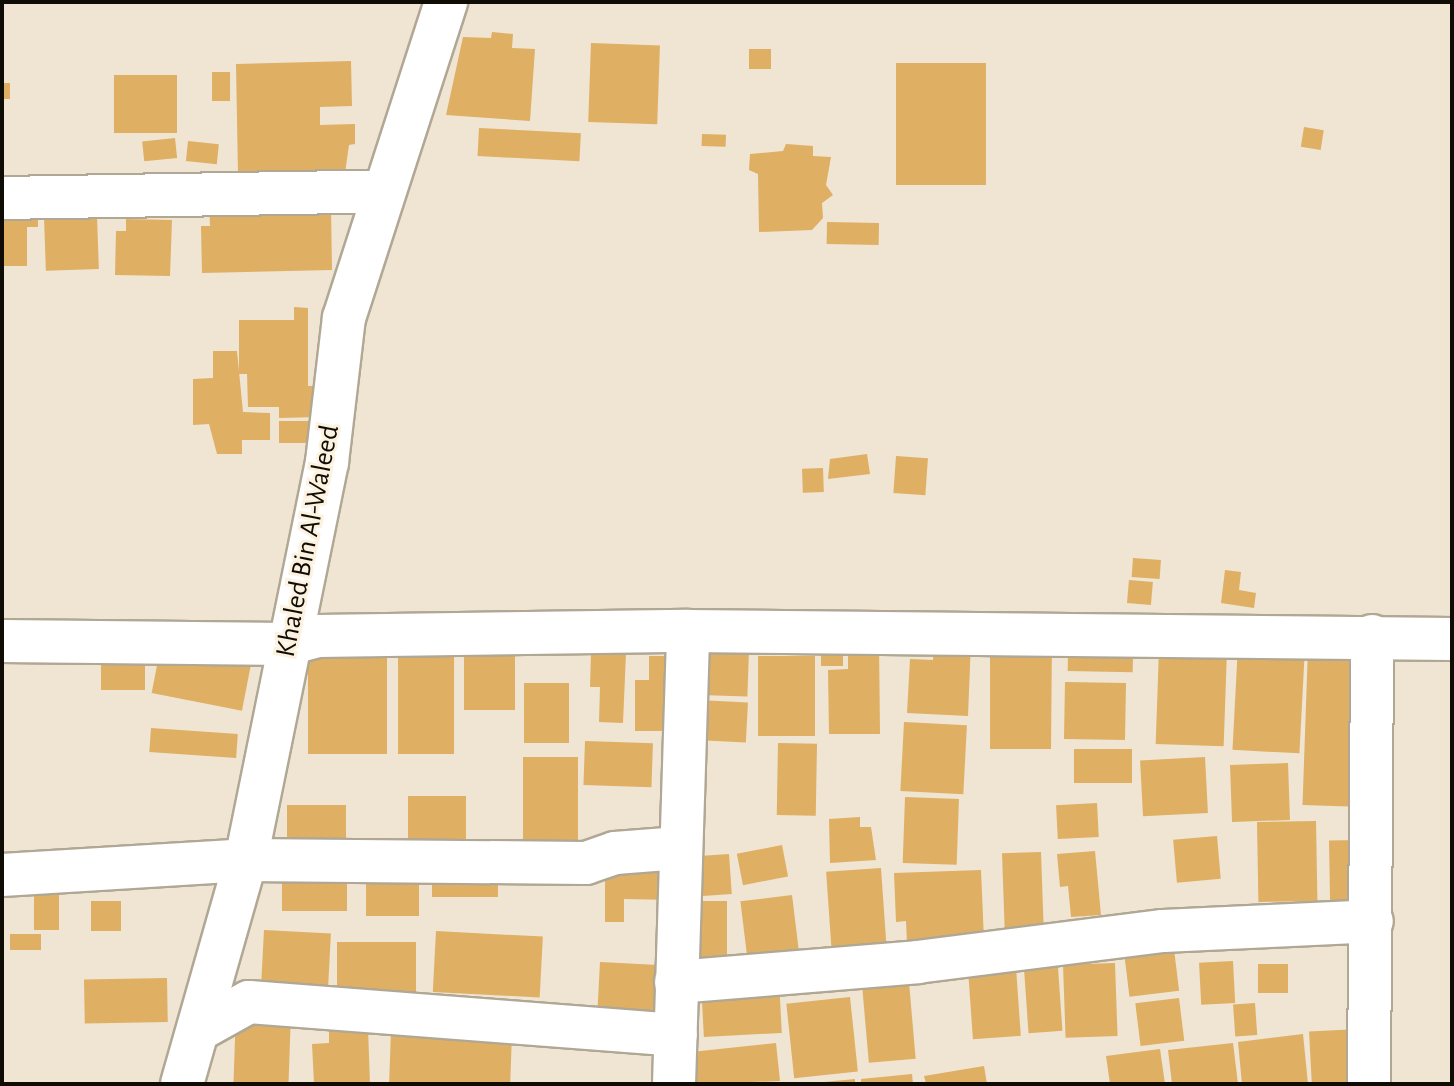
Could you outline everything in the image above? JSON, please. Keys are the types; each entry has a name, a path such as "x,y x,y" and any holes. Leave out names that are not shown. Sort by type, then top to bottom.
{"street":[{"name":"Khaled Bin Al-Waleed","path":"182,1084 246,860 327,462 344,318 446,2"},
{"path":"2,198 384,191"},
{"path":"674,1084 688,631"},
{"path":"2,641 288,644 317,636 688,631 1452,639"},
{"path":"1369,1084 1372,636"},
{"path":"2,875 246,860 586,863 615,853 680,848"},
{"path":"676,982 917,962 1163,931 1372,921"},
{"path":"200,1029 249,1002 676,1035"}],"building":[{"path":"492,32 513,34 512,48 535,49 530,121 446,115 463,37 491,38"},
{"path":"591,43 660,45 657,124 588,122"},
{"path":"749,49 771,49 771,69 749,69"},
{"path":"351,61 352,106 320,107 320,125 355,124 355,144 349,145 345,173 238,175 236,64"},
{"path":"896,63 986,63 986,185 896,185"},
{"path":"212,72 230,72 230,101 212,101"},
{"path":"114,75 177,75 177,133 114,133"},
{"path":"2,83 10,83 10,99 2,99"},
{"path":"1304,127 1324,130 1321,150 1301,147"},
{"path":"479,128 581,133 579,161 478,156"},
{"path":"702,134 726,135 726,147 702,146"},
{"path":"175,138 177,158 144,161 142,141"},
{"path":"188,141 219,144 217,164 186,161"},
{"path":"786,144 813,146 813,156 831,157 826,185 833,195 822,203 823,218 812,230 759,232 758,174 749,170 750,154 783,151"},
{"path":"209,202 331,207 332,270 202,273 201,226 210,226"},
{"path":"2,213 38,213 38,227 27,227 27,266 2,266"},
{"path":"97,216 99,269 46,271 44,218"},
{"path":"126,219 172,220 170,276 115,275 116,231 126,231"},
{"path":"827,222 879,223 879,245 827,244"},
{"path":"294,307 308,308 308,386 320,386 320,417 279,418 279,407 248,407 247,374 239,374 239,320 294,320"},
{"path":"213,351 237,351 243,412 270,413 270,440 242,440 242,454 217,454 209,424 193,425 193,379 213,378"},
{"path":"279,421 316,421 316,443 279,443"},
{"path":"867,454 870,474 828,479 830,459"},
{"path":"896,456 928,458 925,495 893,493"},
{"path":"823,468 824,492 803,493 802,469"},
{"path":"1133,558 1161,560 1160,579 1132,577"},
{"path":"1225,570 1241,572 1239,590 1256,593 1254,608 1221,603"},
{"path":"1129,580 1153,582 1151,605 1127,603"},
{"path":"821,637 843,637 843,666 821,666"},
{"path":"1052,638 1051,749 990,749 990,655"},
{"path":"398,640 454,640 454,754 398,754"},
{"path":"934,640 971,641 968,716 907,713 910,659 933,660"},
{"path":"308,644 387,644 387,754 308,754"},
{"path":"464,644 515,644 515,710 464,710"},
{"path":"848,644 879,644 880,734 829,734 828,670 848,669"},
{"path":"161,645 251,663 242,711 152,693"},
{"path":"1238,645 1305,649 1299,753 1233,750"},
{"path":"1308,648 1362,650 1356,807 1303,805"},
{"path":"101,649 145,649 145,690 101,690"},
{"path":"702,649 749,651 747,697 700,695"},
{"path":"1159,649 1227,651 1224,746 1156,744"},
{"path":"591,652 626,653 623,723 599,722 600,687 590,687"},
{"path":"1068,653 1133,654 1133,672 1068,671"},
{"path":"649,656 673,656 673,731 635,731 635,680 649,680"},
{"path":"758,656 815,656 815,736 758,736"},
{"path":"1065,682 1126,683 1125,740 1064,739"},
{"path":"524,683 569,683 569,743 524,743"},
{"path":"698,700 748,703 746,743 696,740"},
{"path":"904,722 967,725 963,794 900,791"},
{"path":"151,728 238,734 236,758 149,752"},
{"path":"585,741 653,743 651,787 583,785"},
{"path":"778,743 817,744 816,816 777,815"},
{"path":"1074,749 1132,749 1132,783 1074,783"},
{"path":"523,757 578,757 578,859 523,859"},
{"path":"1205,757 1208,813 1143,816 1140,760"},
{"path":"1288,763 1290,820 1232,822 1230,765"},
{"path":"408,796 466,796 466,854 408,854"},
{"path":"905,797 959,799 957,865 903,863"},
{"path":"1097,803 1099,837 1058,839 1056,805"},
{"path":"287,805 346,805 346,845 287,845"},
{"path":"860,817 860,827 871,827 876,860 830,863 829,819"},
{"path":"1316,821 1317,901 1258,902 1257,822"},
{"path":"1217,836 1221,879 1177,883 1173,840"},
{"path":"1360,840 1361,900 1330,901 1329,841"},
{"path":"782,845 788,876 743,885 737,854"},
{"path":"1095,851 1101,915 1071,917 1068,886 1060,887 1057,854"},
{"path":"1041,852 1044,930 1005,931 1002,853"},
{"path":"729,854 732,894 688,897 685,857"},
{"path":"282,861 347,861 347,911 282,911"},
{"path":"605,862 672,862 672,900 624,899 624,922 605,922"},
{"path":"432,863 498,863 498,897 432,897"},
{"path":"366,864 419,864 419,916 366,916"},
{"path":"881,868 886,944 831,948 826,872"},
{"path":"981,870 984,940 907,943 906,921 896,922 894,873"},
{"path":"34,892 59,892 59,930 34,930"},
{"path":"792,895 799,953 747,959 740,901"},
{"path":"91,901 121,901 121,931 91,931"},
{"path":"687,901 727,901 727,963 687,963"},
{"path":"264,930 331,934 328,995 261,992"},
{"path":"436,931 543,937 540,998 433,992"},
{"path":"10,934 41,934 41,950 10,950"},
{"path":"1173,941 1179,991 1129,997 1123,947"},
{"path":"337,942 416,942 416,995 337,995"},
{"path":"1015,953 1021,1036 973,1039 967,956"},
{"path":"1057,953 1062,1031 1029,1033 1023,955"},
{"path":"1233,961 1235,1003 1201,1005 1199,963"},
{"path":"600,962 673,966 670,1017 597,1013"},
{"path":"1115,963 1118,1036 1066,1038 1063,965"},
{"path":"1258,964 1288,964 1288,993 1258,993"},
{"path":"908,971 916,1059 869,1063 861,975"},
{"path":"167,978 168,1022 85,1023 84,979"},
{"path":"779,980 782,1033 704,1037 701,984"},
{"path":"850,997 858,1072 794,1078 786,1004"},
{"path":"1179,998 1184,1041 1141,1046 1135,1003"},
{"path":"1255,1003 1257,1035 1235,1036 1233,1005"},
{"path":"236,1011 291,1013 288,1084 233,1084"},
{"path":"368,1028 370,1084 314,1084 312,1044 329,1043 329,1030"},
{"path":"1359,1029 1362,1084 1312,1084 1309,1032"},
{"path":"391,1030 512,1034 510,1084 389,1084"},
{"path":"1303,1034 1308,1084 1242,1084 1238,1042"},
{"path":"776,1043 780,1081 694,1084 691,1052"},
{"path":"1233,1043 1238,1084 1172,1084 1168,1050"},
{"path":"1160,1049 1165,1084 1110,1084 1106,1056"},
{"path":"984,1066 987,1084 926,1084 924,1076"},
{"path":"912,1074 913,1084 861,1084 861,1079"},
{"path":"855,1079 855,1084 824,1084 824,1082"}]}
